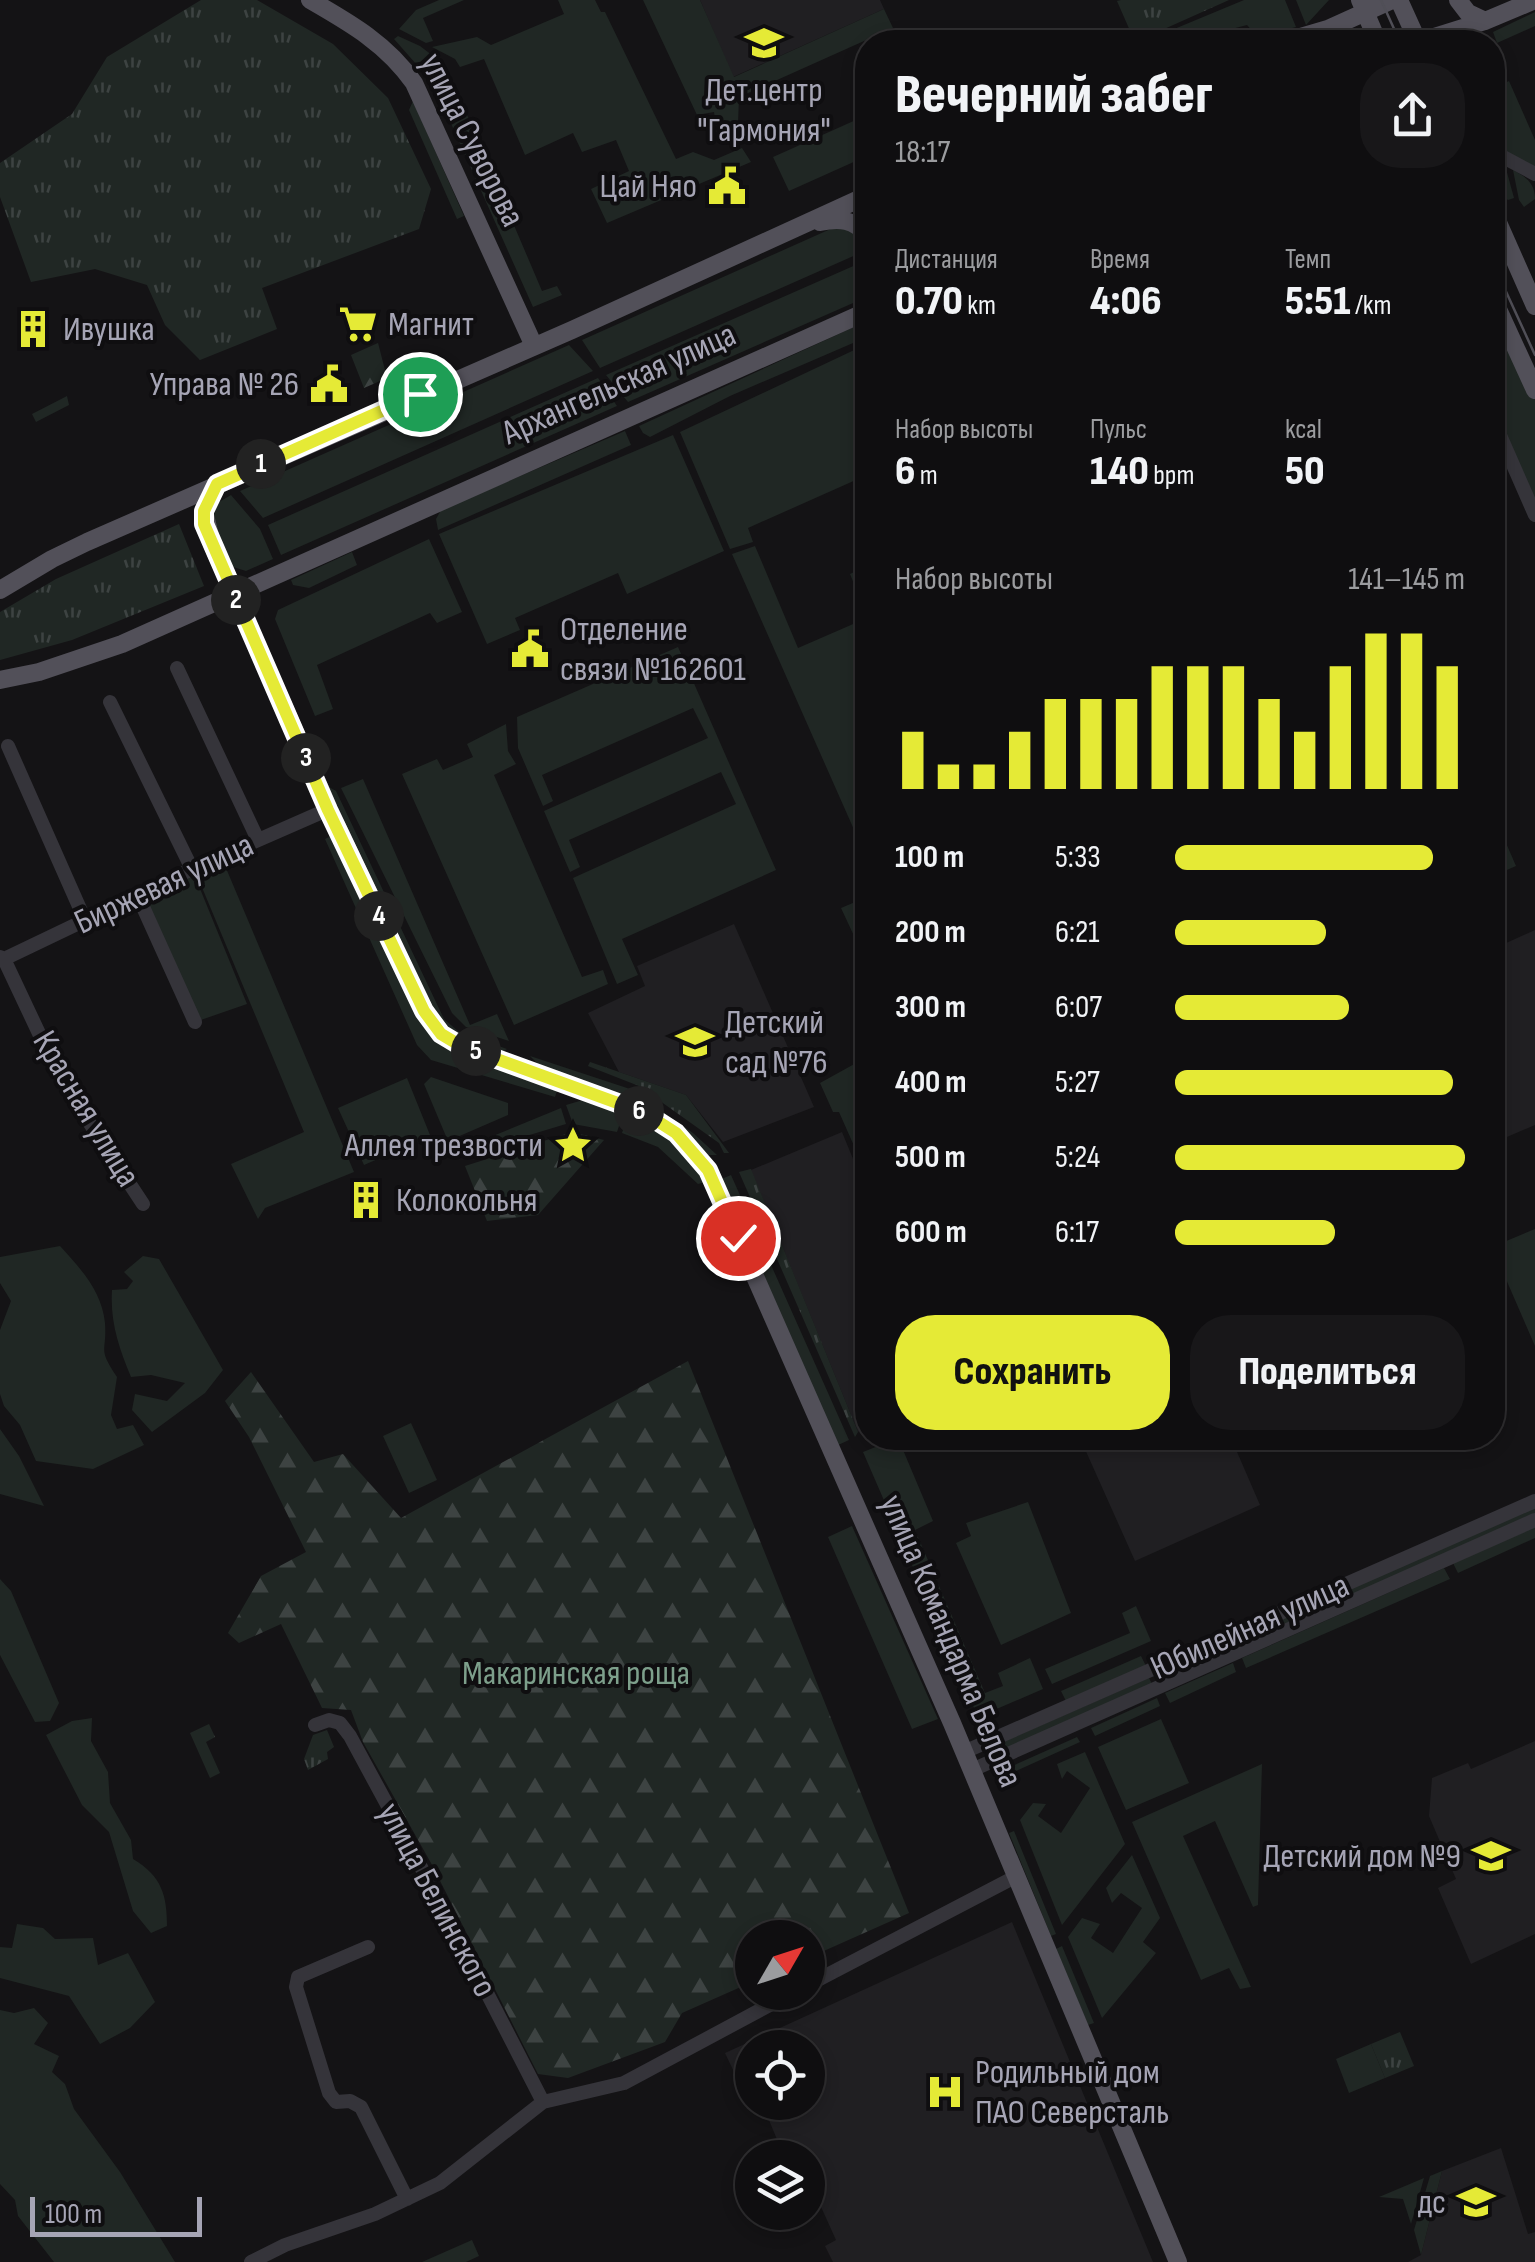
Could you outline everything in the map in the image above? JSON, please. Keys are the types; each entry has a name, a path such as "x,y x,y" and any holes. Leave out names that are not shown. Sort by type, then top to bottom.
{"main road":[{"name":"улица Суворова","path":"310,0 374,39 400,62 414,82 534,346"},
{"path":"1310,30 1363,6 1396,0 1412,30"},
{"path":"1458,0 1468,14 1485,22"},
{"path":"1458,30 1535,0"},
{"path":"1363,6 1373,30"},
{"name":"Архангельская улица","path":"0,590 52,558 855,202"},
{"path":"800,226 838,218 855,225"},
{"path":"1505,239 1535,306"},
{"path":"834,324 855,310"},
{"name":"Архангельская улица","path":"0,680 81,659 855,316"},
{"path":"1505,324 1535,390"},
{"name":"улица Командарма Белова","path":"217,484 204,511 204,524 328,810 424,1011 441,1034 461,1046 645,1113 676,1133 708,1170 968,1761 1178,2262"}],"street":[{"path":"1505,158 1535,174"},
{"path":"1505,447 1535,515"},
{"path":"177,668 258,840"},
{"path":"110,702 192,869"},
{"path":"8,746 85,920"},
{"name":"Биржевая улица","path":"2,958 328,810"},
{"path":"138,896 195,1022"},
{"name":"Красная улица","path":"2,958 60,1078 143,1204"},
{"name":"Юбилейная улица","path":"968,1761 1226,1637 1535,1501"},
{"name":"Юбилейная улица","path":"968,1761 1234,1654 1535,1520"},
{"path":"1226,1637 1234,1654"},
{"name":"улица Белинского","path":"315,1725 328,1720 340,1723 350,1736 543,2102"},
{"path":"825,1976 1016,1876"},
{"path":"368,1947 308,1970 298,1977 296,1987 329,2093 336,2102 350,2101 361,2107 406,2199"},
{"path":"251,2262 440,2183 543,2102 624,2082 760,2010"}],"shaded area":[{"name":"Дет.центр \"Гармония\"","path":"700,0 880,0 884,9 733,77"},
{"name":"Детский сад №76","path":"734,924 814,1107 723,1142 686,1095 619,1072 588,1013 645,986 637,966"},
{"path":"1535,930 1535,1125 1505,1138 1505,944"},
{"path":"842,1132 855,1164 855,1425 751,1170"},
{"path":"1085,1450 1236,1450 1260,1505 1135,1561"},
{"name":"Детский дом №9","path":"1535,1741 1535,1934 1471,1964 1438,1888 1456,1879 1429,1816 1432,1778 1468,1763 1471,1769"},
{"name":"Родильный дом ПАО Северсталь","path":"1012,1922 1153,2262 833,2262 825,2246 836,2240 825,2216 825,2140 777,2140 769,2120 825,2120 825,2030 775,2030"},
{"name":"Родильный дом ПАО Северсталь","path":"735,2048 735,2072 734,2072 725,2053"},
{"name":"дс","path":"1501,2148 1528,2234 1535,2232 1535,2262 1408,2262 1421,2255 1442,2171"}],"green space":[{"path":"201,0 257,0 333,44 388,98 431,189 419,229 262,288 277,329 200,360 165,325 147,285 95,269 31,282 0,197 0,163 72,114 107,57"},
{"path":"439,0 464,0 423,18 433,41 426,43 399,29 416,10"},
{"path":"558,0 595,0 601,12 605,12 676,159 693,152 714,160 742,148 751,162 607,223 591,189 629,171 616,140 582,152 573,133 525,155 484,59 460,67 455,59 432,47 477,37 491,45 564,14"},
{"path":"643,0 700,0 734,77 884,9 893,28 855,30 855,45 739,97 738,124 717,134 714,112 697,115"},
{"path":"1229,0 1162,30 1130,30 1117,1"},
{"path":"1244,0 1285,0 1296,27 1252,30 1247,25 1228,30 1172,30"},
{"path":"1296,0 1329,0 1306,25"},
{"path":"1535,12 1535,26 1505,39 1505,30 1497,30"},
{"path":"398,36 441,62 424,73 394,39"},
{"path":"444,74 456,89 542,291 557,286 562,295 533,307 432,81"},
{"path":"1509,81 1535,140 1535,174 1505,156 1505,83"},
{"path":"413,101 464,216 457,219 409,110"},
{"path":"855,120 855,161 789,191 773,157"},
{"path":"1505,165 1514,198 1505,198"},
{"path":"1513,170 1526,178 1533,189 1535,199 1524,207 1519,200"},
{"path":"835,227 855,232 855,255 600,368 582,340"},
{"path":"855,265 855,302 628,402 606,375"},
{"path":"855,327 855,342 730,396 650,437 639,426"},
{"path":"1512,339 1535,390 1535,515 1505,445 1505,342"},
{"path":"378,343 387,378 364,388 351,355"},
{"path":"569,345 593,371 263,518 240,491"},
{"path":"855,350 855,480 748,528 753,542 730,549 680,432"},
{"path":"598,378 617,406 281,555 268,525"},
{"path":"67,396 69,405 36,422 32,414"},
{"path":"625,431 631,445 438,530 436,519 441,510"},
{"path":"673,435 724,551 627,594 618,573 515,618 520,630 487,644 439,534"},
{"path":"231,495 260,529 273,559 246,571 230,566 211,522 214,505"},
{"path":"179,524 204,586 72,640 0,660 0,612 56,579"},
{"path":"429,539 462,612 437,623 430,613 317,665 333,709 315,716 275,619 278,610"},
{"path":"755,546 798,648 855,623 855,832 732,554"},
{"path":"352,552 357,565 309,588 293,585 291,580"},
{"path":"678,647 776,870 622,939 638,975 617,984 573,878 736,804 721,772 569,840 580,867 570,872 544,811 708,738 693,708 542,775 553,801 543,806 518,748 517,717"},
{"path":"506,724 508,751 516,764 494,775 582,977 603,970 608,984 514,1025 402,774 437,759 443,770 473,757 467,744"},
{"path":"363,779 470,1025 497,1014 509,1041 466,1027 452,1013 341,788"},
{"path":"329,787 336,791 444,1019 459,1032 507,1049 501,1053 456,1032 434,1012"},
{"path":"335,834 424,1027 444,1048 558,1088 555,1097 431,1060 417,1045 325,839"},
{"path":"1505,841 1516,866 1505,871"},
{"path":"223,861 354,1172 265,1208 258,1219 231,1164 304,1132 196,873"},
{"path":"192,869 247,1004 195,1022 138,896"},
{"path":"855,902 855,938 841,908"},
{"path":"530,1056 630,1089 693,1133 717,1155 708,1155 653,1109 541,1067"},
{"path":"590,1062 686,1095 729,1153 639,1086 588,1066"},
{"path":"855,1064 855,1148 839,1112 833,1112 820,1083"},
{"path":"431,1077 508,1103 508,1115 448,1141 424,1084"},
{"path":"407,1078 430,1135 429,1149 417,1142 364,1165 338,1108"},
{"path":"583,1100 624,1111 617,1132 573,1124 566,1105"},
{"path":"561,1108 566,1124 456,1157 454,1152"},
{"path":"628,1114 674,1140 709,1181 698,1184 658,1147 622,1133"},
{"path":"572,1132 604,1140 538,1215 487,1221 465,1166"},
{"path":"751,1169 855,1425 855,1437 739,1172"},
{"path":"731,1175 849,1440 836,1446 717,1181"},
{"path":"1535,1229 1535,1346 1505,1277 1505,1242"},
{"path":"60,1246 100,1301 105,1355 117,1377 111,1415 117,1429 133,1425 144,1445 93,1469 36,1461 0,1394 0,1330 11,1301 0,1283 0,1257"},
{"path":"143,1256 159,1259 223,1370 205,1393 152,1432 132,1410 135,1394 167,1401 185,1383 151,1375 131,1377 119,1345 112,1290 127,1289 133,1281 124,1272"},
{"name":"Макаринская роща","path":"688,1361 909,1913 825,1950 825,1920 735,1920 735,1990 682,2013 665,2042 568,2078 538,2074 431,1863 363,1742 351,1710 322,1708 281,1624 239,1643 228,1633 261,1576 306,1552 249,1437 225,1401 251,1372 314,1462 343,1454 401,1518"},
{"path":"411,1423 437,1480 409,1493 383,1436"},
{"path":"0,1429 19,1456 44,1506 0,1494"},
{"path":"903,1450 933,1521 915,1530 985,1693 1003,1686 998,1673 1030,1658 1043,1689 978,1717 863,1452"},
{"path":"1028,1502 1071,1613 1001,1645 956,1543 971,1536 966,1523"},
{"path":"1535,1507 1535,1514 1238,1646 1236,1639"},
{"path":"852,1526 938,1719 912,1729 828,1537"},
{"path":"1535,1527 1535,1538 1458,1573 1453,1563"},
{"path":"1444,1568 1450,1579 1246,1668 1242,1658"},
{"path":"0,1579 11,1591 59,1703 50,1721 35,1722 0,1655"},
{"path":"1136,1606 1151,1641 1052,1684 1045,1669 1130,1633 1122,1613"},
{"path":"1141,1656 1146,1666 1066,1701 1061,1691"},
{"path":"1233,1663 1236,1672 1170,1703 1165,1693"},
{"path":"1149,1678 1152,1684 1005,1749 1003,1742"},
{"path":"1157,1698 1160,1706 1095,1736 1091,1728"},
{"path":"92,1718 91,1741 108,1772 110,1803 131,1840 133,1859 151,1872 164,1896 167,1926 151,1933 133,1911 109,1832 82,1805 46,1735 72,1721"},
{"path":"1161,1719 1189,1783 1126,1810 1098,1747"},
{"path":"209,1724 215,1737 206,1742 220,1773 210,1778 190,1733"},
{"path":"327,1730 334,1747 327,1752 328,1759 308,1770 304,1759 313,1735"},
{"path":"1077,1737 1080,1742 1003,1777 1001,1771"},
{"path":"1085,1752 1125,1844 1062,1925 1020,1820 1033,1803 1046,1804 1038,1816 1061,1833 1090,1788 1067,1771 1062,1779 1057,1764"},
{"path":"1262,1764 1258,1905 1253,1907 1215,1821 1183,1836 1251,1987 1240,1989 1229,1968 1201,1980 1132,1822"},
{"path":"1014,1831 1056,1934 1051,1936 1009,1833"},
{"path":"1132,1855 1160,1918 1143,1942 1156,1953 1102,2018 1068,1937 1082,1918 1100,1924 1091,1938 1113,1953 1142,1908 1121,1893 1112,1903 1106,1888"},
{"path":"17,1924 43,1928 55,1939 93,1938 98,1965 128,1953 155,2002 130,2028 100,2044 69,1996 0,1978 0,1947 12,1948"},
{"path":"1062,1946 1094,2023 1088,2025 1056,1949"},
{"path":"34,2008 48,2023 34,2044 59,2056 52,2072 65,2084 74,2109 120,2172 175,2262 54,2262 18,2216 15,2200 0,2184 0,2010 14,2013"},
{"path":"1400,2032 1414,2066 1385,2078 1371,2044"},
{"path":"1371,2044 1385,2078 1349,2093 1336,2059"},
{"path":"1442,2171 1421,2255 1414,2230 1430,2176"},
{"path":"1424,2178 1411,2224 1403,2199 1379,2197"},
{"path":"472,2240 479,2256 466,2262 422,2262"}],"tram line":[{"path":"1381,0 1395,30"},
{"path":"1505,289 1535,355"}],"place":[{"name":"Дет.центр \"Гармония\"","path":"764,43"},
{"name":"Цай Няо","path":"727,186"},
{"name":"Магнит","path":"358,324"},
{"name":"Ивушка","path":"33,329"},
{"name":"Управа № 26","path":"329,384"},
{"name":"Отделение связи №162601","path":"530,649"},
{"name":"Детский сад №76","path":"695,1042"},
{"name":"Аллея трезвости","path":"573,1145"},
{"name":"Колокольня","path":"366,1200"},
{"name":"Детский дом №9","path":"1491,1856"},
{"name":"Родильный дом ПАО Северсталь","path":"945,2092"},
{"name":"дс","path":"1476,2202"}],"route":[{"path":"420,394 217,484 207,500 204,524 328,810 424,1011 441,1034 461,1046 645,1113 676,1133 708,1170 738,1238"}]}
